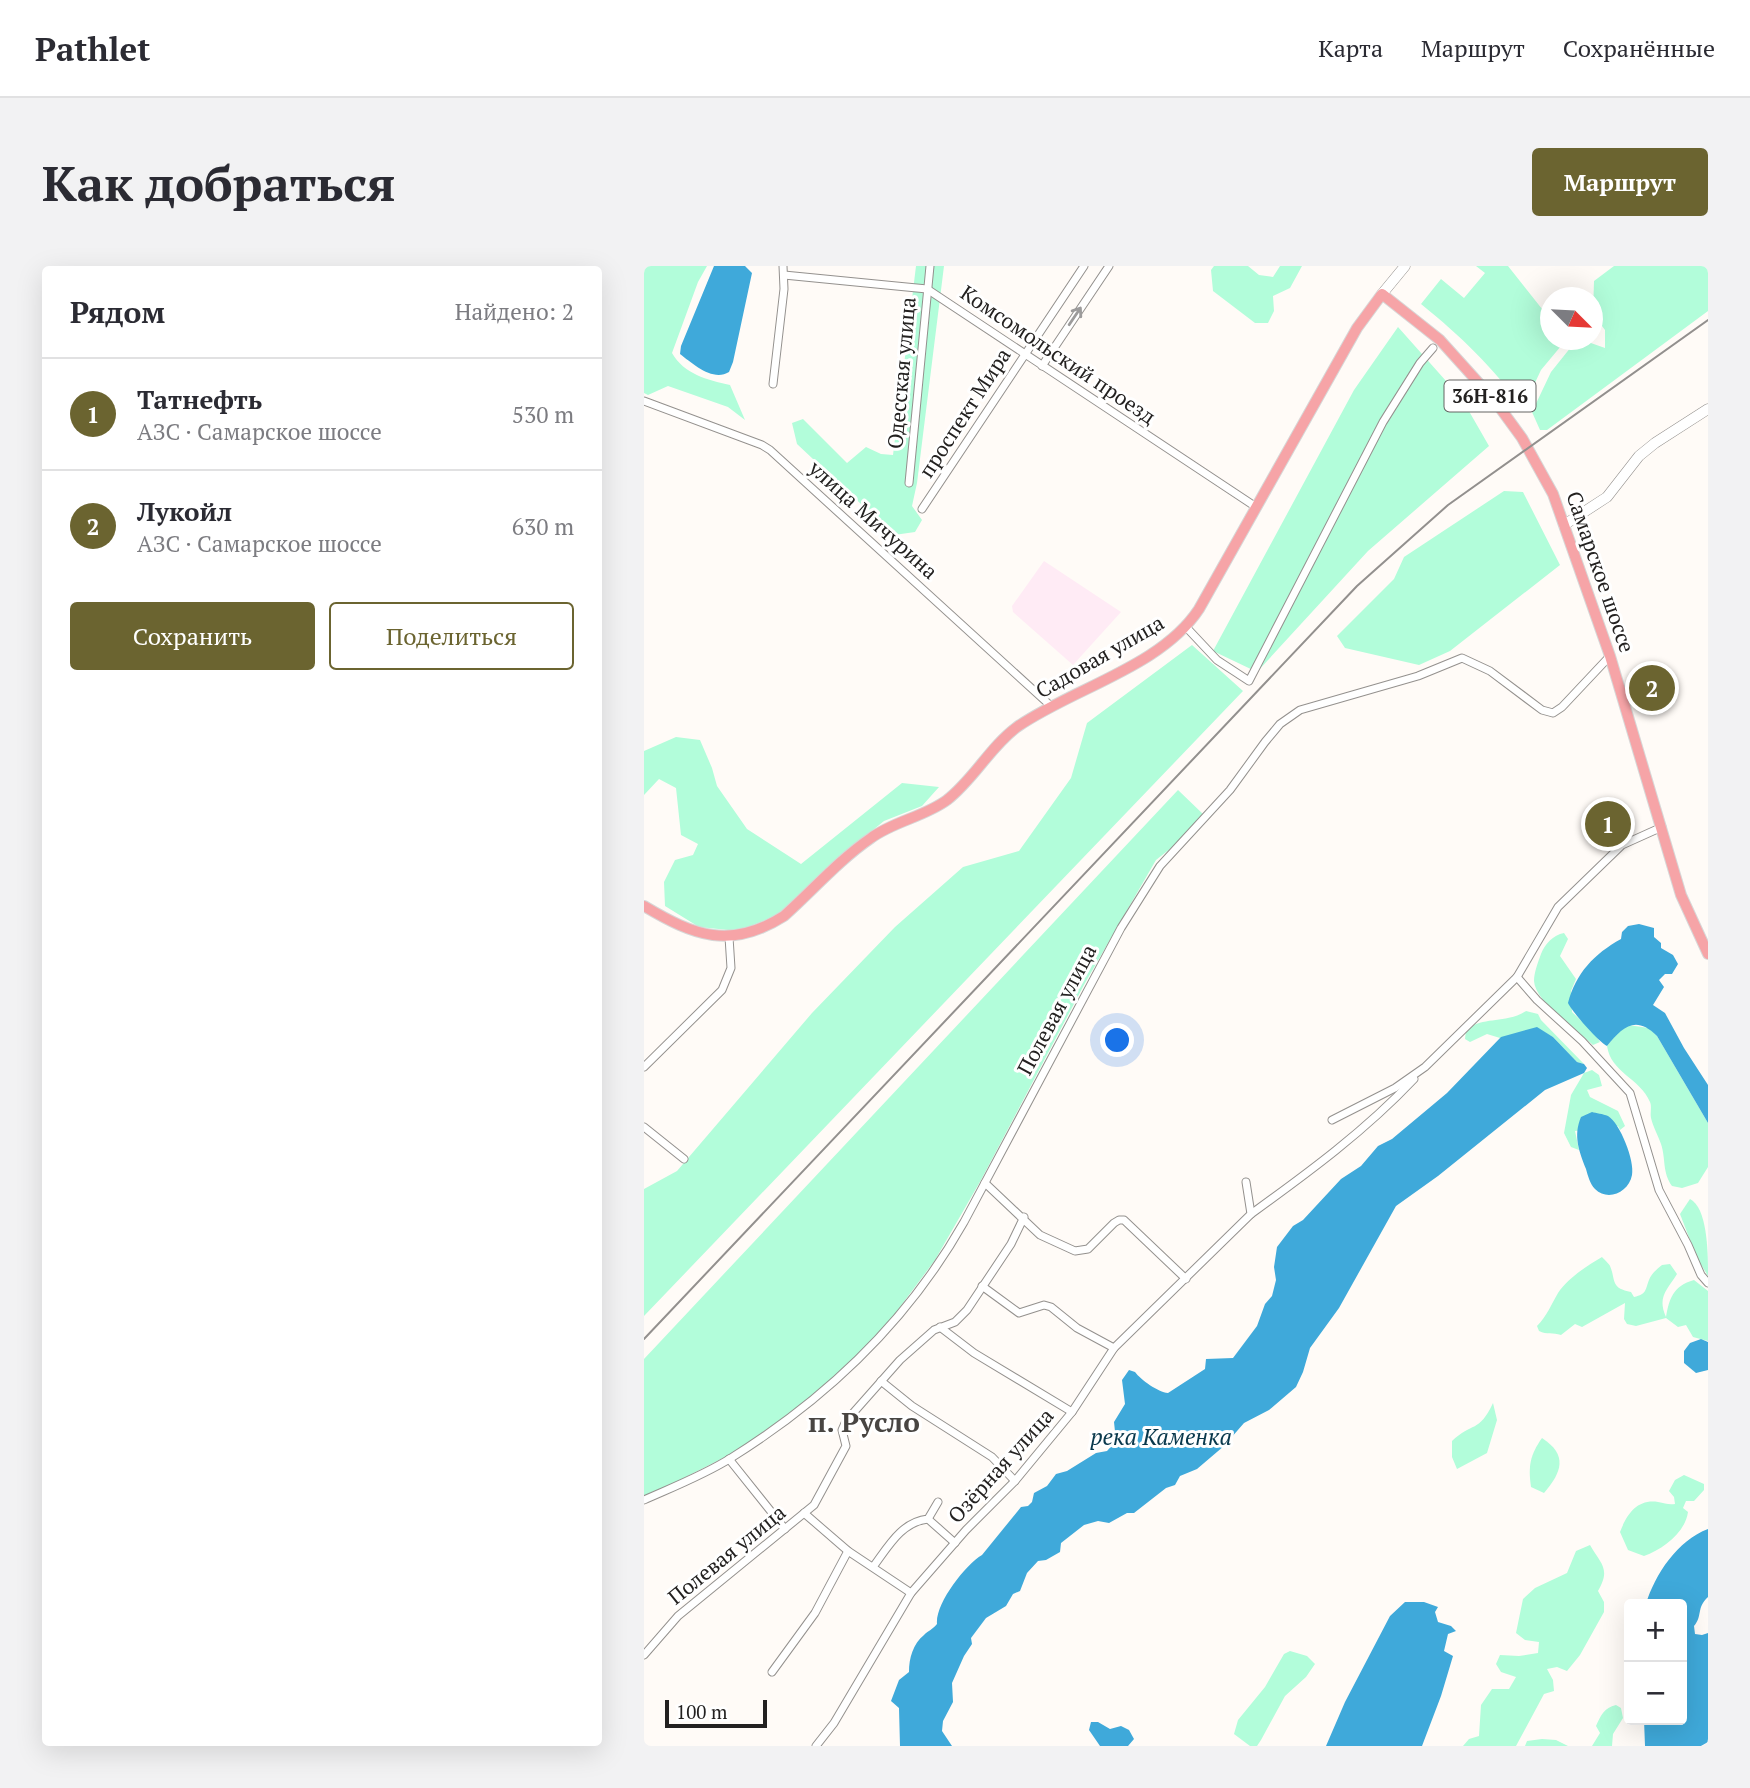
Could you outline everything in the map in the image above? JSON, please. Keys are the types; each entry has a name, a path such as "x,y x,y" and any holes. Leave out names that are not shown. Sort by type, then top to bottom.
{"main road":[{"name":"Садовая улица","path":"729,937 768,926 792,909 871,837 948,799 1017,727 1146,657 1186,627 1208,593 1357,328 1382,294"},
{"name":"Самарское шоссе","path":"1382,294 1440,340 1495,401 1522,438 1553,494 1610,656 1681,895 1708,954"},
{"path":"644,906 687,929 729,937"}],"street":[{"name":"Одесская улица","path":"909,483 930,266"},
{"name":"проспект Мира","path":"922,509 1084,266"},
{"name":"проспект Мира","path":"1042,366 1109,266"},
{"name":"Садовая улица","path":"1382,294 1405,266"},
{"name":"Комсомольский проезд","path":"783,270 927,289 1256,507"},
{"path":"773,384 785,289 783,270"},
{"path":"1186,627 1216,660 1249,681 1358,468 1413,374 1433,348"},
{"name":"улица Мичурина","path":"644,401 770,450 1052,706"},
{"path":"1564,525 1607,497 1639,456 1655,443 1708,409"},
{"name":"Полевая улица","path":"644,1500 729,1460 813,1402 882,1337 948,1251 1121,928 1160,866 1230,790 1280,724 1300,710 1418,676 1462,658 1490,671 1542,710 1553,713 1562,707 1610,656"},
{"path":"1332,1120 1395,1088 1425,1067 1517,977 1558,907 1622,845 1662,827"},
{"path":"644,1067 722,990 731,968 729,937"},
{"path":"1517,977 1630,1093 1659,1190 1701,1275 1708,1283"},
{"name":"Озёрная улица","path":"816,1746 834,1723 911,1592 1015,1480 1072,1412 1114,1349 1251,1214 1326,1160 1387,1108 1425,1067"},
{"path":"644,1127 684,1159"},
{"path":"985,1182 1041,1235 1075,1251 1088,1249 1114,1223 1124,1220 1186,1279"},
{"path":"1246,1182 1251,1214"},
{"name":"Полевая улица","path":"644,1655 678,1616 819,1498 831,1469 844,1450 842,1430 846,1422 900,1360 940,1327 955,1322 1011,1244 1024,1217"},
{"path":"982,1286 1019,1313 1044,1305 1051,1307 1077,1328 1114,1349"},
{"name":"Озёрная улица","path":"940,1327 974,1353 1072,1412"},
{"path":"881,1381 912,1406 992,1457 1015,1480"},
{"path":"729,1460 785,1529"},
{"name":"Озёрная улица","path":"928,1519 938,1502"},
{"name":"Полевая улица","path":"804,1513 848,1551 873,1567"},
{"name":"Озёрная улица","path":"873,1567 898,1533 918,1520 928,1519 955,1543"},
{"path":"772,1672 815,1613 848,1551"},
{"path":"873,1567 911,1592"}],"shaded area":[{"path":"1044,561 1121,612 1073,665 1013,612 1012,606"}],"green space":[{"path":"644,266 707,266 698,282 672,353 690,371 730,385 745,420 728,407 668,386 648,395 644,393"},
{"path":"916,266 944,266 912,506 922,520 915,532 894,535 797,444 792,423 803,419 847,463 866,447 881,454 893,455"},
{"path":"1214,266 1248,266 1259,275 1273,277 1280,266 1302,266 1290,288 1273,296 1274,311 1268,323 1255,323 1213,291 1211,270"},
{"path":"1476,266 1508,266 1540,306 1540,350 1558,350 1541,370 1523,408 1476,353 1421,304 1441,279 1464,298 1485,273"},
{"path":"1614,266 1708,266 1708,311 1547,430 1540,430 1532,412 1551,372 1569,350 1605,348 1603,287 1594,287 1594,281"},
{"path":"1398,327 1462,399 1489,446 1368,551 1257,672 1213,651 1354,390"},
{"path":"1504,491 1523,492 1560,565 1450,651 1419,665 1345,648 1337,636 1394,579 1404,557"},
{"path":"1192,645 1243,691 644,1316 644,1189 677,1171 812,1013 895,927 963,867 1019,851 1071,778 1087,723"},
{"path":"676,737 700,740 717,786 747,829 801,864 902,783 939,787 922,806 884,821 776,916 738,931 699,927 665,906 664,882 675,860 693,855 698,844 681,835 676,788 659,779 644,795 644,751"},
{"path":"1178,790 1204,815 1180,841 1156,860 1085,983 981,1180 935,1260 871,1346 809,1400 733,1453 644,1498 644,1359"},
{"path":"1564,933 1568,939 1560,956 1576,979 1571,991 1572,1012 1600,1042 1593,1045 1549,1007 1536,989 1534,981 1541,954 1553,938"},
{"path":"1526,1011 1538,1014 1584,1064 1577,1062 1553,1037 1537,1028 1500,1038 1487,1034 1470,1042 1465,1039 1466,1030 1472,1026"},
{"path":"1628,1025 1649,1028 1657,1036 1708,1123 1708,1167 1698,1183 1682,1188 1672,1186 1651,1118 1650,1102 1640,1087 1614,1063 1610,1055 1607,1046 1618,1032"},
{"path":"1592,1070 1599,1075 1602,1086 1587,1090 1590,1097 1618,1111 1625,1126 1620,1130 1618,1126 1575,1131 1579,1150 1571,1147 1564,1133 1571,1095 1584,1073"},
{"path":"1690,1199 1696,1204 1704,1222 1708,1276 1697,1258 1680,1214"},
{"path":"1602,1257 1610,1265 1617,1286 1631,1292 1634,1297 1643,1293 1656,1270 1662,1265 1670,1264 1677,1274 1663,1299 1666,1317 1671,1299 1681,1286 1694,1280 1708,1291 1708,1341 1693,1337 1686,1325 1678,1327 1666,1318 1636,1326 1627,1324 1624,1319 1625,1303 1582,1327 1575,1324 1561,1335 1539,1331 1537,1326 1562,1287 1578,1272"},
{"path":"1493,1403 1497,1420 1487,1453 1457,1469 1452,1457 1452,1441 1484,1419"},
{"path":"1542,1438 1556,1451 1560,1464 1555,1478 1544,1493 1531,1487 1530,1473 1532,1455"},
{"path":"1684,1475 1704,1484 1704,1490 1694,1501 1686,1501 1683,1508 1688,1512 1683,1527 1665,1545 1644,1556 1628,1550 1620,1532 1626,1519 1634,1509 1644,1503 1675,1504 1669,1491 1675,1480"},
{"path":"1590,1545 1603,1567 1604,1577 1598,1591 1604,1602 1604,1612 1580,1655 1567,1671 1557,1667 1547,1669 1553,1680 1554,1691 1544,1694 1516,1746 1463,1746 1469,1739 1479,1736 1481,1705 1492,1689 1509,1689 1516,1677 1501,1672 1496,1664 1500,1655 1538,1653 1539,1642 1525,1640 1516,1633 1523,1599 1535,1588 1567,1573 1576,1551"},
{"path":"1290,1651 1307,1656 1315,1664 1306,1677 1285,1696 1257,1746 1250,1746 1234,1734 1238,1720 1265,1687 1284,1654"},
{"path":"1616,1705 1621,1708 1623,1718 1613,1734 1612,1746 1592,1746 1600,1733 1596,1726 1601,1715"},
{"path":"1556,1740 1568,1746 1525,1746 1527,1741"}],"water":[{"path":"714,266 745,266 752,273 733,362 729,372 723,375 703,370 680,354"},
{"path":"1639,924 1654,928 1654,937 1661,943 1661,948 1673,955 1678,964 1672,974 1665,974 1659,980 1664,987 1653,1005 1665,1013 1708,1085 1708,1123 1657,1036 1649,1029 1629,1026 1607,1046 1586,1026 1568,1003 1576,982 1587,965 1621,939 1622,932 1628,926"},
{"name":"река Каменка","path":"1537,1027 1553,1037 1577,1062 1584,1064 1587,1068 1584,1073 1545,1090 1438,1176 1396,1206 1339,1308 1310,1348 1296,1387 1269,1410 1244,1423 1224,1446 1197,1469 1180,1476 1175,1485 1166,1488 1134,1513 1127,1513 1109,1523 1098,1521 1084,1525 1061,1543 1060,1552 1046,1560 1038,1561 1027,1573 1020,1591 1013,1594 1006,1606 986,1618 971,1638 972,1644 952,1683 953,1702 943,1721 942,1731 952,1746 900,1746 899,1708 891,1701 899,1680 909,1672 914,1647 937,1624 941,1606 960,1576 982,1555 1021,1507 1032,1502 1034,1493 1047,1486 1056,1474 1067,1471 1096,1453 1107,1451 1116,1441 1114,1422 1125,1404 1122,1380 1129,1370 1155,1388 1168,1393 1205,1369 1206,1359 1233,1358 1257,1326 1265,1304 1272,1296 1276,1280 1274,1267 1277,1247 1293,1226 1303,1220 1341,1179 1361,1166 1378,1146 1392,1139 1447,1093 1501,1037"},
{"path":"1592,1112 1613,1120 1629,1152 1632,1169 1630,1181 1622,1190 1612,1195 1600,1193 1595,1189 1581,1156 1577,1137 1579,1124 1581,1117"},
{"path":"1701,1339 1708,1342 1708,1370 1696,1373 1684,1363 1684,1351 1690,1343"},
{"path":"1708,1529 1708,1597 1694,1626 1695,1634 1708,1633 1708,1742 1701,1746 1645,1746 1644,1725 1687,1725 1687,1599 1648,1599 1669,1559 1697,1534"},
{"path":"1405,1602 1424,1602 1438,1607 1435,1612 1438,1622 1451,1626 1456,1631 1448,1634 1444,1651 1453,1656 1422,1746 1326,1746 1345,1702 1390,1616"},
{"path":"1091,1722 1098,1722 1110,1729 1121,1726 1129,1730 1134,1739 1128,1746 1100,1746 1089,1730"}],"railway":[{"path":"644,1339 1357,586 1448,505 1708,320"}],"place":[{"name":"Лукойл","path":"1652,688"},
{"name":"Татнефть","path":"1608,824"}],"district":[{"name":"п. Русло","path":"864,1422"}]}
